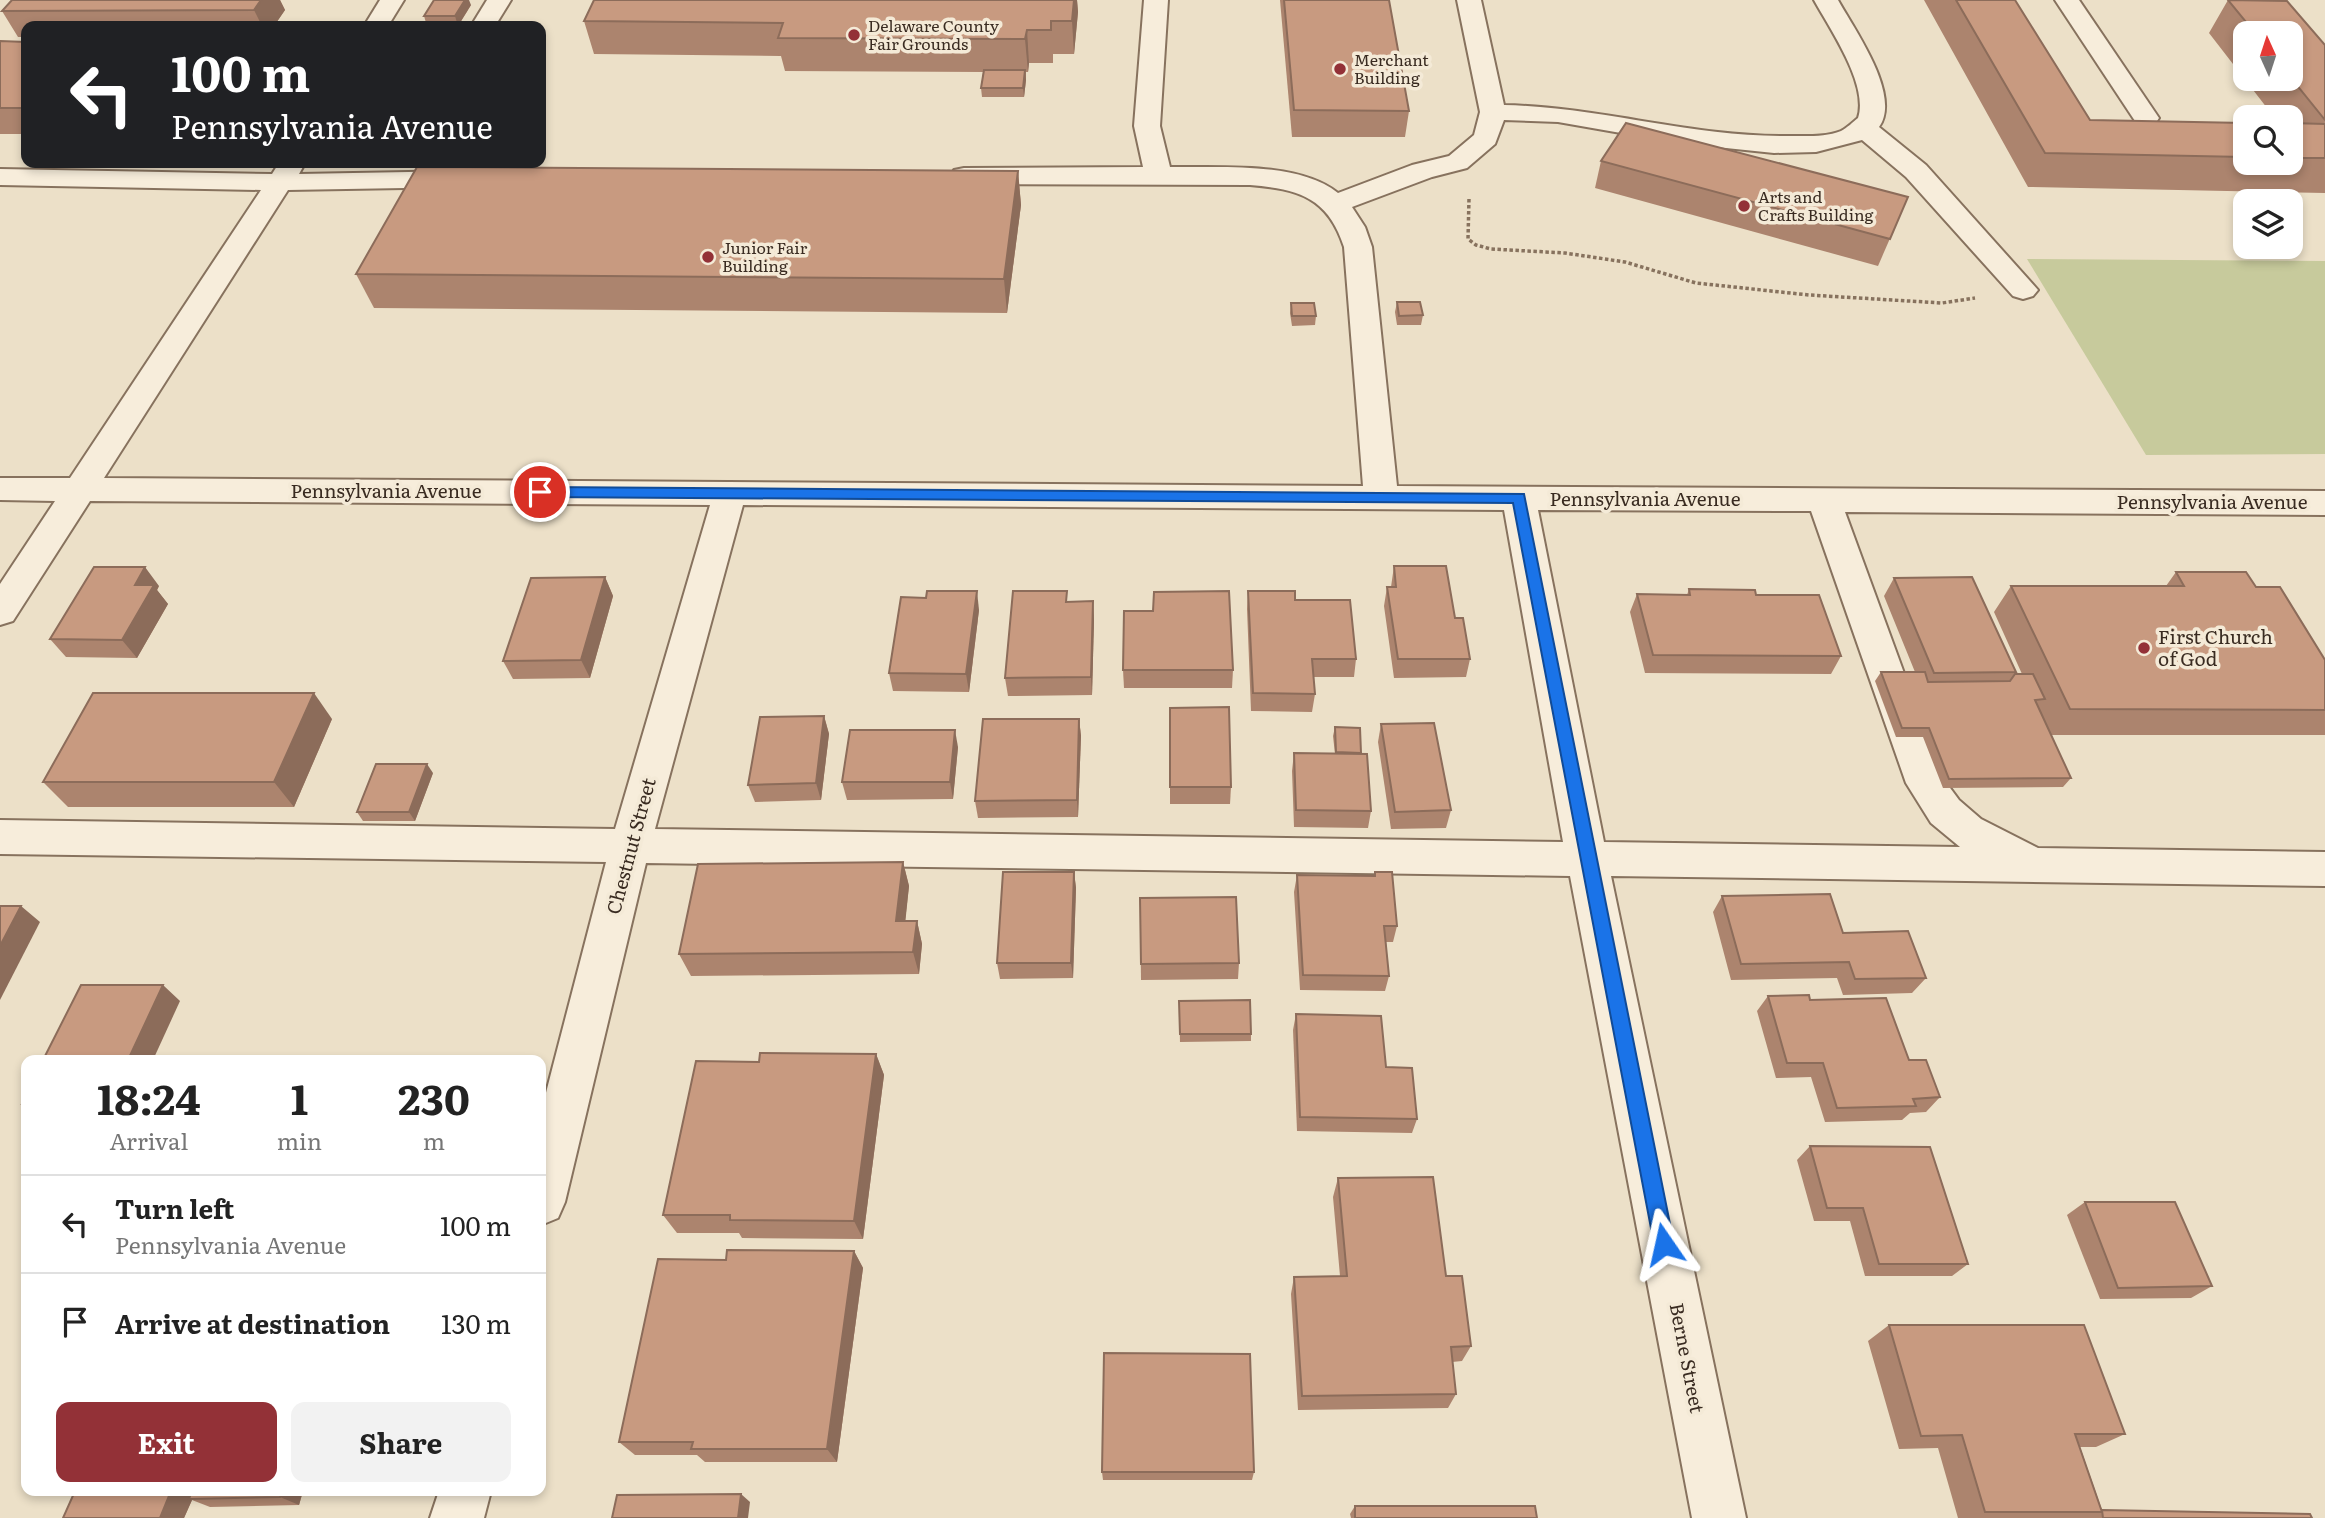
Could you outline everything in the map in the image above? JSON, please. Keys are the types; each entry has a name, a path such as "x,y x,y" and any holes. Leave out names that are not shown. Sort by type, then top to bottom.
{"street":[{"path":"379,21 392,0"},
{"path":"486,21 499,0"},
{"path":"1156,0 1147,126 1158,175"},
{"path":"1335,204 1422,171 1458,162 1486,138 1493,112 1469,0"},
{"path":"1493,112 1564,115 1748,145 1786,146 1823,142 1855,134 1870,122 1874,104 1871,85 1826,0"},
{"path":"2067,0 2146,118"},
{"path":"1863,127 1916,171 2022,290"},
{"path":"0,177 402,171 495,179"},
{"path":"0,612 286,173"},
{"path":"942,176 1158,175 1278,181 1305,186 1335,204 1352,225 1358,247 1381,497"},
{"name":"Pennsylvania Avenue","path":"0,489 2325,503"},
{"name":"Chestnut Street","path":"546,1182 629,846 730,493"},
{"name":"Berne Street","path":"1519,498 1587,860 1719,1518"},
{"path":"1824,500 1925,783 1937,804 1954,823 1979,839 2035,864"},
{"path":"0,837 2325,869"},
{"path":"457,1518 464,1496"}],"path":[{"path":"1458,162 1469,186 1468,239 1476,245 1491,249 1565,253 1625,262 1696,283 1809,295 1942,303 2022,290"}],"green space":[{"path":"2027,259 2325,261 2325,454 2146,455"}],"building":[{"path":"12,0 261,0 254,10 2,11"},
{"path":"434,0 465,0 455,16 424,16"},
{"path":"594,0 1074,0 1072,21 1051,21 1051,30 1027,30 1025,39 778,38 783,23 584,21"},
{"name":"Merchant Building","path":"1284,0 1389,0 1409,111 1294,110"},
{"path":"1956,0 2015,0 2090,120 2233,123 2233,157 2045,153"},
{"path":"2228,0 2287,1 2325,45 2325,120 2302,91 2303,21 2245,21"},
{"path":"0,41 21,42 21,108 0,108"},
{"path":"984,70 1025,70 1023,88 981,88"},
{"path":"1626,123 1908,197 1890,239 1601,161"},
{"path":"2303,123 2325,124 2325,158 2303,158"},
{"name":"Junior Fair Building","path":"416,168 1018,171 1004,279 356,274"},
{"path":"1397,302 1420,302 1423,315 1399,316"},
{"path":"1291,303 1314,303 1316,316 1292,316"},
{"path":"1394,566 1446,566 1455,618 1463,618 1470,659 1398,659 1387,587 1396,587"},
{"path":"94,567 145,567 135,585 154,585 122,640 50,639"},
{"name":"First Church of God","path":"2176,572 2246,572 2256,587 2280,587 2325,660 2325,710 2070,709 2011,586 2184,586"},
{"path":"605,577 581,660 503,661 531,578"},
{"path":"1972,577 2016,672 1934,673 1894,578"},
{"path":"1689,589 1755,590 1756,595 1819,595 1841,656 1653,655 1637,594 1690,595"},
{"path":"927,591 977,591 966,674 889,673 901,597 926,598"},
{"path":"1013,591 1067,591 1066,602 1093,601 1091,677 1005,678"},
{"path":"1229,591 1233,670 1123,670 1124,611 1153,611 1154,592"},
{"path":"1248,591 1295,591 1295,600 1350,600 1356,659 1312,659 1315,694 1253,693"},
{"path":"1881,672 1925,672 1928,682 2010,681 2015,674 2033,674 2045,699 2035,700 2071,778 1949,779 1929,728 1902,728"},
{"path":"93,693 314,693 274,782 43,782"},
{"path":"1229,707 1231,787 1170,787 1170,708"},
{"path":"824,716 816,783 748,785 760,717"},
{"path":"983,719 1079,719 1077,800 975,801"},
{"path":"1434,723 1451,810 1395,812 1381,724"},
{"path":"1335,727 1360,728 1361,753 1336,752"},
{"path":"850,730 955,730 950,782 842,782"},
{"path":"1294,753 1367,754 1371,811 1296,810"},
{"path":"376,764 427,764 409,812 357,812"},
{"path":"903,862 896,921 917,921 913,952 679,954 698,864"},
{"path":"1003,872 1074,872 1071,963 997,963"},
{"path":"1375,872 1392,872 1397,926 1384,926 1389,976 1303,975 1297,875 1375,876"},
{"path":"1830,894 1843,933 1908,931 1926,978 1855,979 1849,962 1741,964 1722,896"},
{"path":"1236,897 1239,963 1141,964 1140,898"},
{"path":"0,906 21,906 0,946"},
{"path":"81,985 163,985 130,1055 46,1055"},
{"path":"1809,995 1810,1000 1886,998 1909,1060 1926,1060 1940,1097 1913,1099 1916,1106 1837,1108 1823,1063 1787,1063 1768,996"},
{"path":"1250,1000 1251,1034 1180,1034 1179,1001"},
{"path":"1296,1014 1381,1016 1386,1067 1412,1068 1417,1119 1300,1117"},
{"path":"760,1053 876,1054 854,1221 730,1220 730,1215 663,1215 696,1061 759,1062"},
{"path":"1810,1146 1930,1147 1968,1264 1879,1264 1863,1208 1827,1208"},
{"path":"1433,1177 1446,1276 1462,1276 1471,1346 1451,1347 1456,1394 1302,1396 1294,1277 1347,1276 1338,1178"},
{"path":"2085,1202 2175,1202 2212,1286 2118,1288"},
{"path":"727,1250 854,1251 827,1449 691,1449 693,1442 619,1442 658,1259 726,1260"},
{"path":"1889,1325 2084,1325 2125,1434 2075,1434 2102,1512 1985,1512 1962,1435 1921,1436"},
{"path":"1104,1353 1250,1354 1254,1472 1102,1472"},
{"path":"741,1494 738,1518 612,1518 617,1495"},
{"path":"73,1496 169,1496 160,1518 63,1518"},
{"path":"190,1496 280,1496 280,1497 189,1499"},
{"path":"1355,1506 1535,1506 1537,1518 1355,1518"},
{"path":"2102,1510 2310,1514 2312,1518 2103,1518"}],"place":[{"name":"Delaware County Fair Grounds","path":"854,35"},
{"name":"Merchant Building","path":"1340,69"},
{"name":"Arts and Crafts Building","path":"1744,206"},
{"name":"Junior Fair Building","path":"708,257"},
{"name":"First Church of God","path":"2144,648"}],"route":[{"path":"540,492 1519,498 1587,860 1664,1244"}]}
